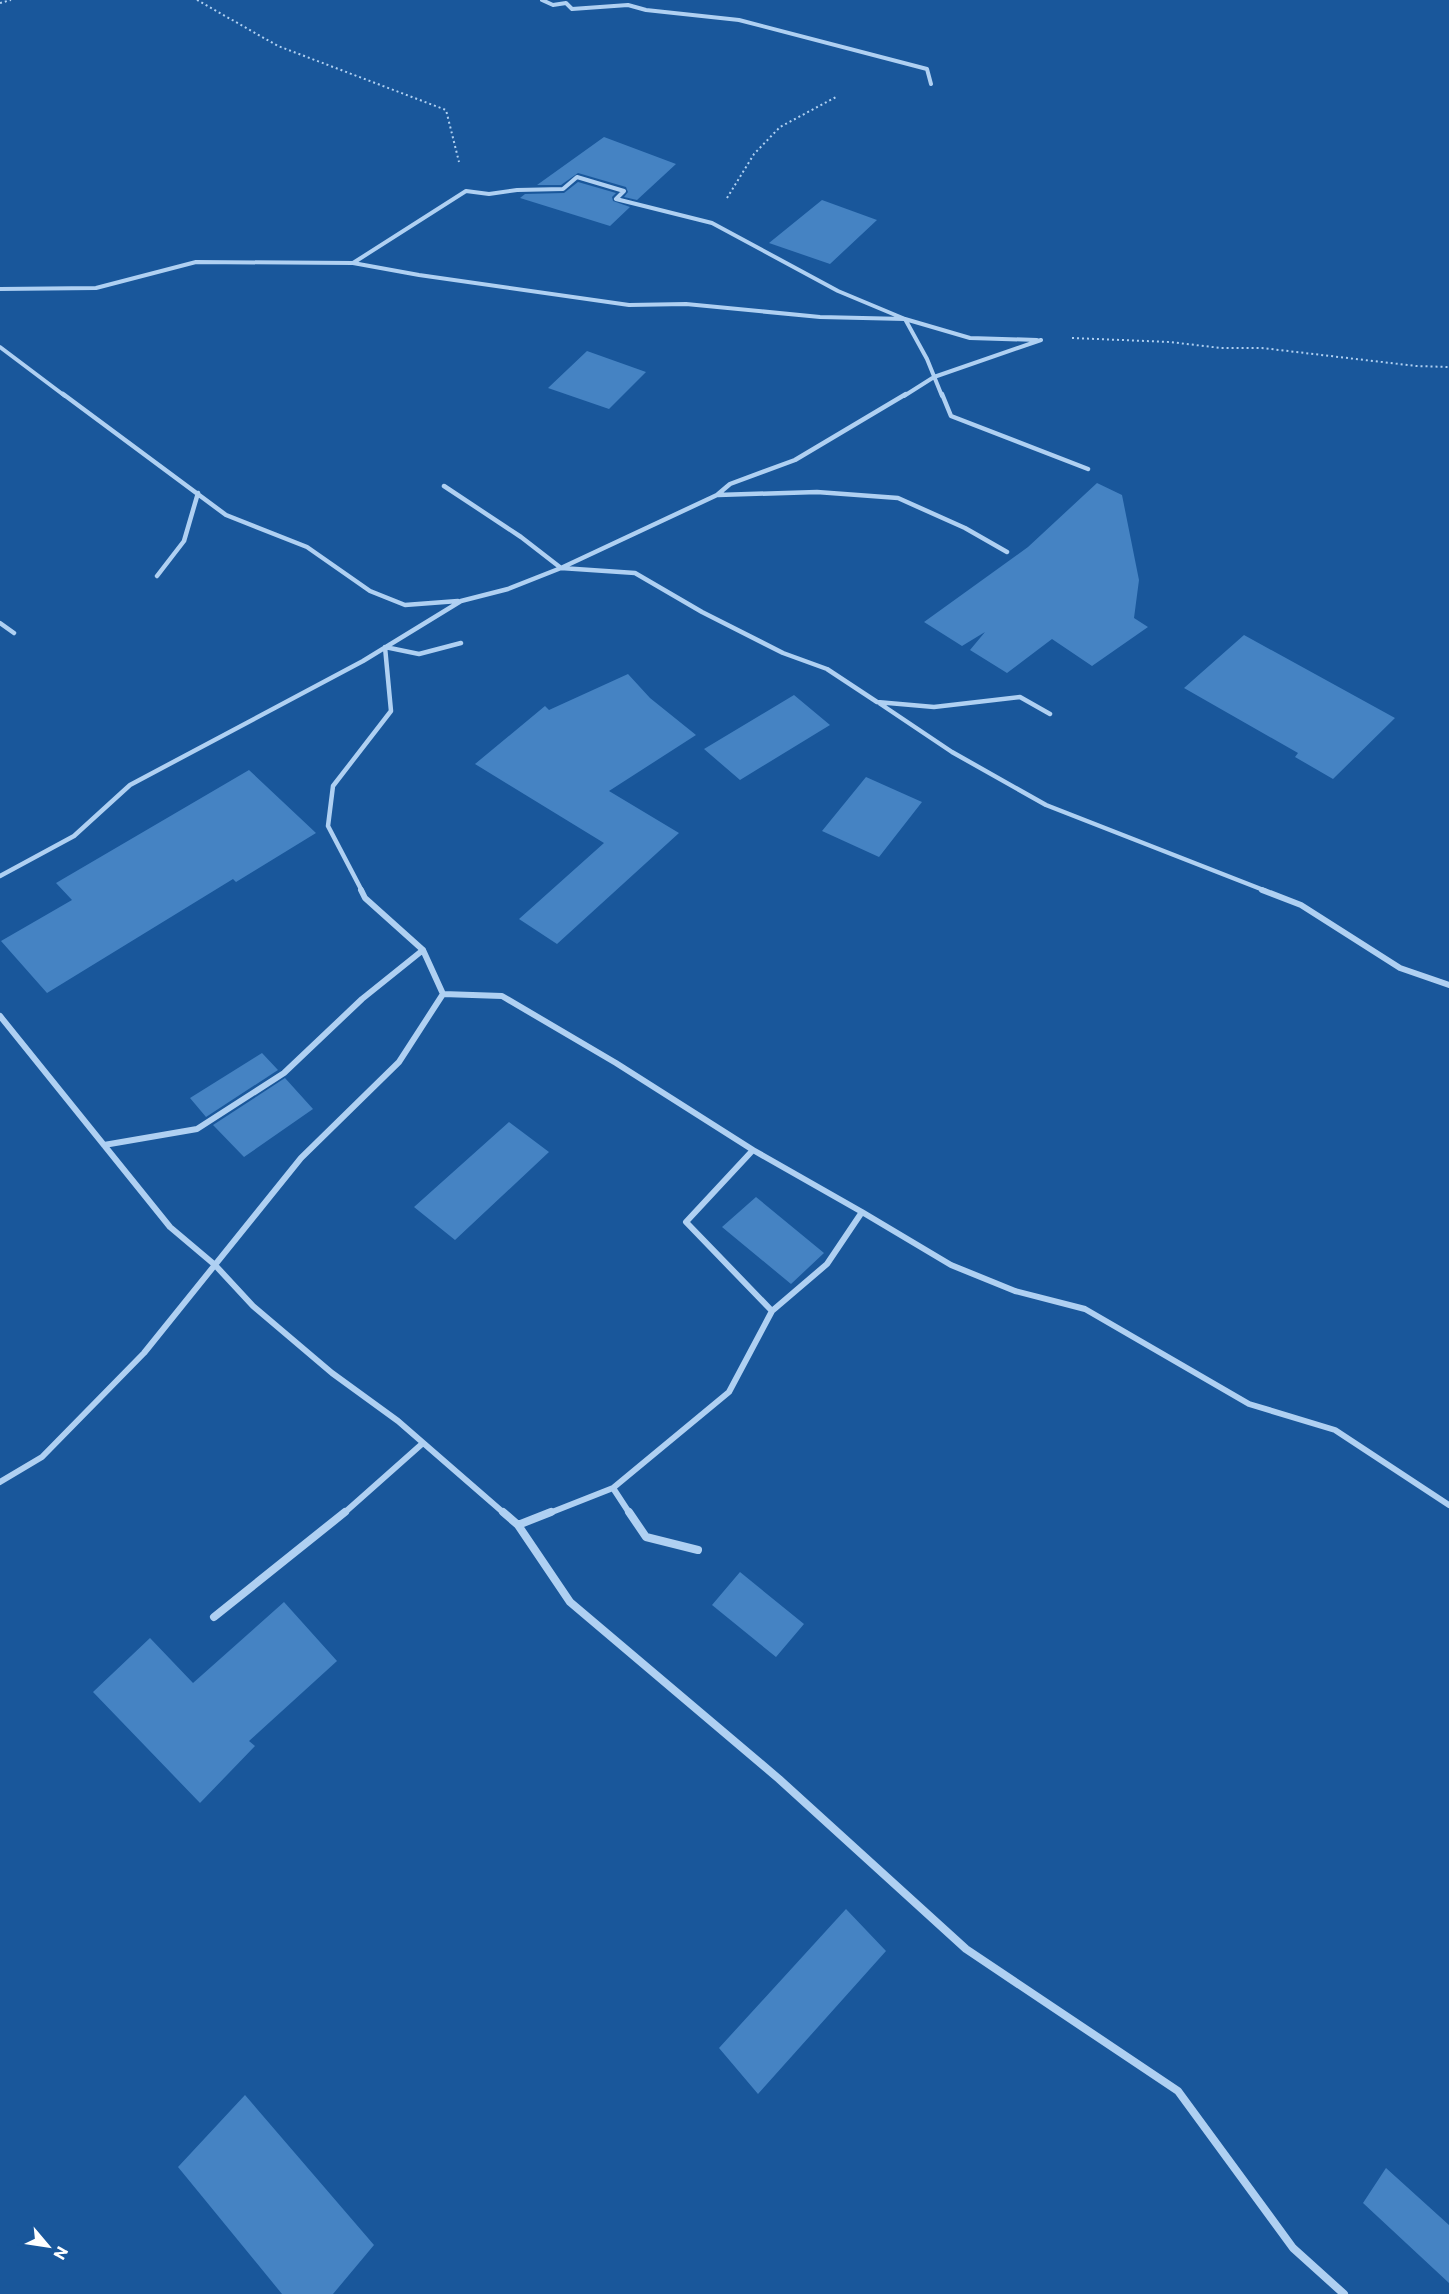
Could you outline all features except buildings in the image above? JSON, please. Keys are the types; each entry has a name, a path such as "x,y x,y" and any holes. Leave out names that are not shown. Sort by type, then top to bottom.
{"street":[{"path":"542,0 553,5 566,3 572,9 628,5 646,10 739,20 927,69 931,84"},
{"path":"353,263 466,191 489,194 517,190 562,189 577,177 624,191 616,198 712,223 838,291 905,319 970,338 1041,340"},
{"path":"0,289 96,288 196,262 353,263 419,275 629,305 686,304 820,317 905,319"},
{"path":"905,319 927,359 951,416 1088,469"},
{"path":"0,346 226,515 307,547 370,591 405,605 461,601 508,589 561,568 717,495 730,484 795,460 934,377 1041,340"},
{"path":"444,486 521,537 561,568 635,573 723,623 783,653 827,669 952,752 1046,805 1301,905 1400,968 1449,985"},
{"path":"717,495 817,492 898,498 965,528 1007,552"},
{"path":"157,576 184,541 198,493"},
{"path":"0,876 74,836 130,785 385,647 461,601"},
{"path":"0,623 14,633"},
{"path":"385,647 419,654 461,643"},
{"path":"385,647 391,711 333,786 328,826 365,898 423,950 443,994"},
{"path":"877,702 934,706 1020,697 1050,714"},
{"path":"104,1145 197,1129 284,1073 362,999 423,950"},
{"path":"443,994 502,996 616,1063 753,1150 951,1265 1015,1291 1085,1309 1249,1404 1335,1430 1449,1505"},
{"path":"0,1482 42,1457 144,1353 301,1158 399,1062 443,994"},
{"path":"0,1016 170,1227 216,1265 253,1306 332,1373 398,1421 518,1525 570,1602 779,1779 966,1948 1178,2091 1293,2248 1344,2294"},
{"path":"753,1150 686,1222 772,1311"},
{"path":"518,1525 613,1488 729,1392 772,1311 827,1264 862,1212"},
{"path":"214,1617 336,1520 423,1443"},
{"path":"613,1488 646,1537 698,1550"}],"path":[{"path":"0,3 11,0"},
{"path":"197,0 278,46 446,110 466,191"},
{"path":"712,223 754,154 780,127 836,97"},
{"path":"1041,340 1087,337 1170,342 1221,348 1262,348 1416,366 1449,367"}]}
